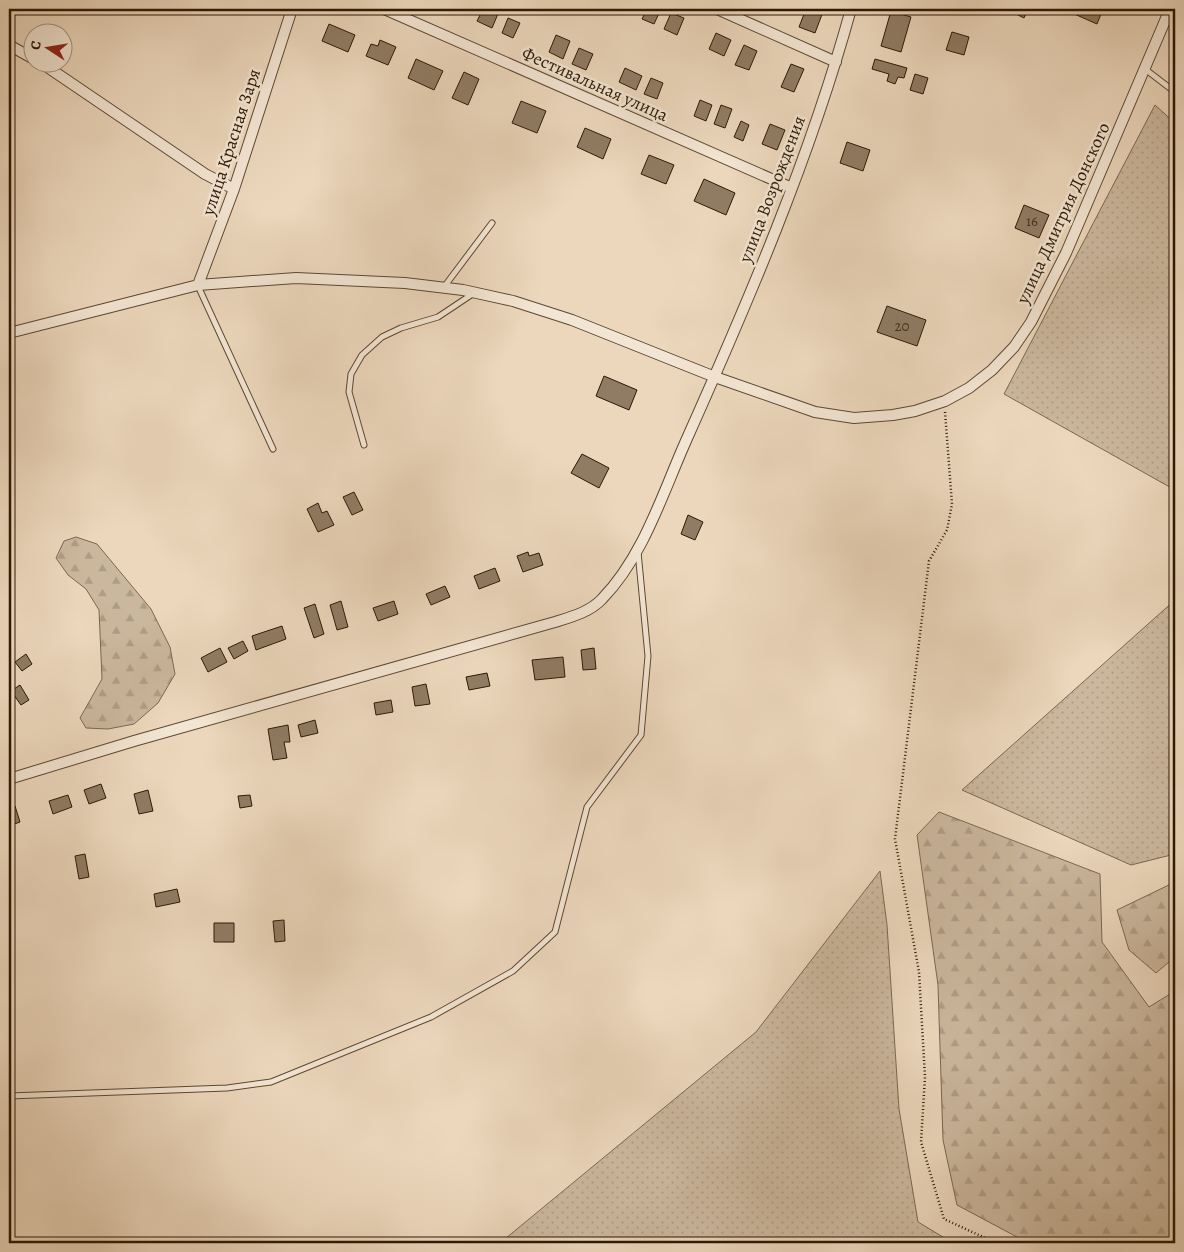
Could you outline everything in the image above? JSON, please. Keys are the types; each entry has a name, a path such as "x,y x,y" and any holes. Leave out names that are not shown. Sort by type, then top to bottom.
{"street":[{"name":"улица Красная Заря","path":"198,285 234,189 292,9"},
{"name":"Фестивальная улица","path":"384,9 792,188"},
{"path":"717,9 836,62"},
{"name":"улица Возрождения","path":"9,779 585,612 601,601 638,549 715,377 792,188 836,62 851,9"},
{"name":"улица Дмитрия Донского","path":"9,333 198,285 296,278 354,279 444,287 513,301 572,320 715,377 816,412 854,418 893,416 945,401 969,388 992,370 1014,347 1031,322 1066,254 1170,9"},
{"path":"9,45 22,52"},
{"path":"55,72 205,174 234,189"}],"lane":[{"path":"1146,69 1175,92"},
{"path":"444,287 492,223"},
{"path":"198,285 273,449"},
{"path":"364,445 349,392 351,374 362,356 382,337 401,328 438,317 475,292"},
{"path":"9,1096 227,1088 271,1082 431,1017 513,971 555,932 587,807 642,735 648,656 638,549"}],"path":[{"path":"945,401 952,504 947,530 930,561 895,839 919,972 925,1077 922,1142 944,1220 996,1243"}],"green space":[{"path":"1155,105 1175,123 1175,490 1004,394"},
{"path":"76,537 97,544 151,609 170,647 175,674 158,703 134,724 108,729 86,728 80,718 102,679 99,610 86,589 68,575 56,558 64,541"},
{"path":"1175,600 1175,854 1131,865 962,790"},
{"path":"939,812 1100,874 1102,942 1149,1007 1175,991 1175,1243 1023,1243 1017,1237 957,1205 943,1140 938,985 917,835"},
{"path":"880,871 887,925 899,1109 918,1222 953,1243 500,1243 756,1032"},
{"path":"1175,882 1175,957 1156,973 1129,950 1117,910"}],"building":[{"path":"483,9 500,9 492,28 477,21"},
{"path":"647,9 661,9 654,24 642,19"},
{"path":"806,9 824,9 815,33 799,27"},
{"path":"1011,9 1028,9 1024,18 1010,11"},
{"path":"1074,9 1103,9 1097,24 1072,13"},
{"path":"891,11 911,17 901,52 881,46"},
{"path":"671,13 684,18 677,35 664,29"},
{"path":"508,18 520,23 513,38 502,33"},
{"path":"329,24 355,35 348,52 322,41"},
{"path":"952,32 969,37 964,55 946,50"},
{"path":"716,33 731,40 724,56 709,49"},
{"path":"556,35 570,41 563,59 549,52"},
{"path":"380,40 396,47 388,65 366,56 371,44 378,46"},
{"path":"744,45 757,51 749,70 735,65"},
{"path":"579,48 593,54 586,70 572,64"},
{"path":"416,59 443,71 434,90 408,78"},
{"path":"875,59 907,68 904,78 898,77 895,84 887,81 889,74 872,69"},
{"path":"791,64 804,69 794,92 781,87"},
{"path":"625,68 642,76 636,90 619,82"},
{"path":"464,72 479,79 468,105 452,98"},
{"path":"915,74 928,78 923,94 910,90"},
{"path":"651,78 663,83 657,99 644,94"},
{"path":"700,100 712,105 706,121 694,116"},
{"path":"521,101 546,111 537,133 512,123"},
{"path":"721,105 732,109 725,128 714,124"},
{"path":"741,121 749,125 743,141 734,137"},
{"path":"770,124 785,130 777,150 762,144"},
{"path":"585,128 611,139 603,159 577,147"},
{"path":"847,142 870,150 863,171 840,163"},
{"path":"649,155 674,165 666,184 641,174"},
{"path":"704,179 735,193 726,215 694,201"},
{"path":"1024,205 1049,215 1039,238 1015,228"},
{"path":"887,306 926,320 917,346 877,332"},
{"path":"604,376 637,390 629,410 596,396"},
{"path":"582,454 609,468 599,488 571,473"},
{"path":"354,492 363,510 352,515 343,497"},
{"path":"318,503 322,513 327,511 334,525 318,532 307,509"},
{"path":"688,515 703,522 695,540 681,534"},
{"path":"528,552 529,556 539,553 543,565 523,572 517,556"},
{"path":"495,568 500,581 479,589 474,576"},
{"path":"445,586 450,597 431,605 426,594"},
{"path":"341,601 348,627 337,630 330,605"},
{"path":"394,601 398,614 378,621 373,608"},
{"path":"315,604 324,634 314,638 304,608"},
{"path":"282,626 286,639 256,650 252,636"},
{"path":"243,641 248,651 234,659 228,648"},
{"path":"220,648 227,662 208,672 201,658"},
{"path":"594,648 596,669 583,670 581,650"},
{"path":"26,654 32,664 22,671 15,662"},
{"path":"563,657 565,677 535,680 532,660"},
{"path":"487,673 490,686 469,690 466,677"},
{"path":"426,684 430,704 415,706 412,687"},
{"path":"20,685 29,700 21,705 11,691"},
{"path":"391,700 393,712 376,715 374,703"},
{"path":"315,720 318,733 301,737 298,725"},
{"path":"288,725 290,742 284,742 287,758 273,760 268,729"},
{"path":"101,784 106,798 89,804 84,790"},
{"path":"148,790 153,811 139,814 134,794"},
{"path":"68,795 72,807 53,814 49,801"},
{"path":"250,795 252,806 240,808 238,796"},
{"path":"15,806 20,822 9,826 9,808"},
{"path":"85,854 89,877 79,879 75,856"},
{"path":"177,889 180,902 156,907 154,894"},
{"path":"284,920 285,941 275,942 273,921"},
{"path":"214,923 234,923 234,942 214,942"}]}
